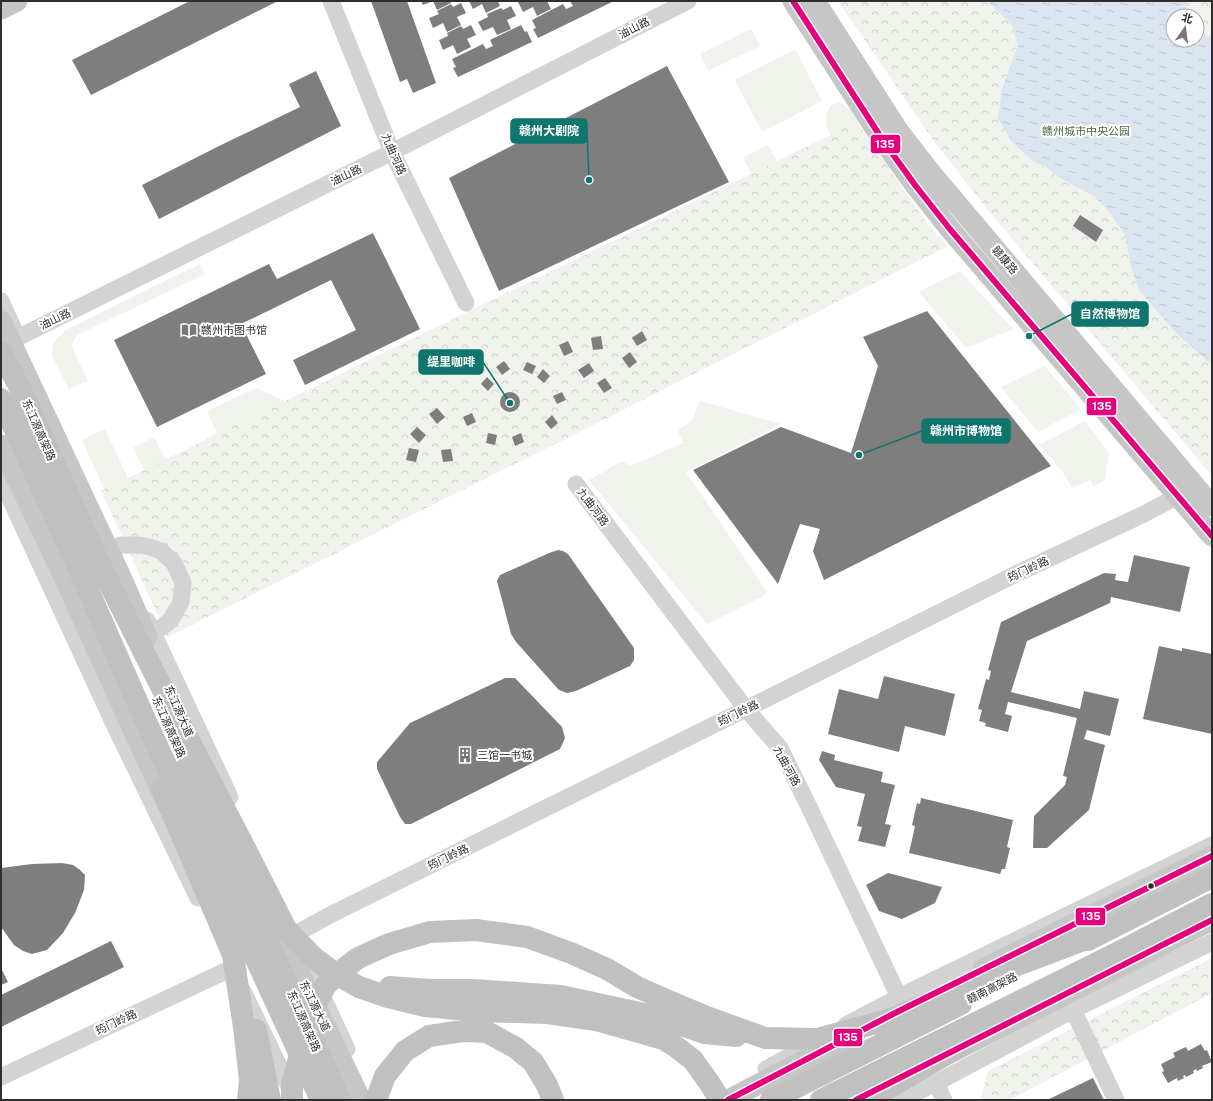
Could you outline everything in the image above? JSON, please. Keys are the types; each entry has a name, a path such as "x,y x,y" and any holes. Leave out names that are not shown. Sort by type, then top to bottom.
{"highway":[{"name":"东江源高架路","path":"6,344 20,390 97,559 159,706 279,964 340,1100"},
{"name":"东江源高架路","path":"2,401 97,559 144,715 322,1100"},
{"path":"97,559 286,929 314,958 336,974 359,987 388,997 425,1006 478,1011 547,1013 596,1020 663,1039 693,1060 720,1100"},
{"path":"97,559 133,722 232,961 257,1032 270,1100"},
{"name":"赣南高架路","path":"772,1100 1212,877"},
{"path":"821,1100 1117,953 1212,904"},
{"path":"292,1100 292,1085 311,1013 326,985 358,958 389,944 430,932 476,930 527,938 571,953 607,969 637,987 690,1011 765,1038"},
{"path":"314,958 380,986 429,990 473,990 561,996 635,1012 672,1022 704,1033 765,1038 817,1039 891,1019 1015,966 1102,933"},
{"path":"868,1100 1117,953"},
{"path":"232,961 244,1026 250,1080 248,1100"},
{"path":"376,1100 385,1076 405,1051 429,1036 463,1031 487,1032 516,1048 533,1062 547,1085 553,1100"}],"main road":[{"path":"1,9 17,1"},
{"name":"赣康路","path":"794,1 884,142 915,185 954,234 1185,490 1212,506"},
{"name":"赣康路","path":"815,1 904,138 1185,490 1212,536"},
{"name":"东江源大道","path":"1,321 6,344 121,577 174,699 289,938 361,1100"},
{"path":"1,445 64,577 190,853 315,1100"},
{"path":"728,1100 897,1012 1212,856"},
{"path":"856,1100 1212,920"}],"street":[{"name":"九曲河路","path":"331,1 392,152 466,303"},
{"name":"油山路","path":"6,344 392,152 688,1"},
{"path":"1,302 6,344 97,559 153,634 289,938 371,1100"},
{"path":"1,478 112,720 232,961 295,1100"},
{"name":"九曲河路","path":"576,484 746,709 780,748 898,997"},
{"name":"筠门岭路","path":"289,938 337,912 1011,577 1144,514 1185,490"},
{"path":"97,559 121,545 140,545 150,547 161,552 174,563 183,583 181,602 170,621 153,634"},
{"path":"709,1100 898,997 1212,845"},
{"path":"900,1100 936,1083 1073,1010 1212,942"},
{"name":"筠门岭路","path":"1,1077 232,961"},
{"path":"1073,1010 1116,1100"},
{"path":"936,1083 944,1100"}],"green space":[{"name":"赣州城市中央公园","path":"838,1 1212,1 1212,476 987,209 933,140"},
{"path":"751,29 760,46 708,71 700,54"},
{"path":"795,49 822,101 762,132 735,80"},
{"path":"840,102 851,110 882,168 814,201 790,216 766,235 737,245 687,248 768,205 743,158 768,145 797,197 848,169 827,128 826,116 830,106"},
{"path":"857,122 929,226 948,246 168,637 101,491"},
{"path":"200,264 205,274 77,335 72,344 73,349 88,381 69,389 52,356 53,343 66,330"},
{"path":"960,271 1013,329 966,348 919,292"},
{"path":"1045,366 1081,409 1038,432 1001,387"},
{"path":"256,388 307,411 213,455 205,439 217,433 207,411"},
{"path":"700,401 781,424 686,472 767,592 761,597 707,624 589,480 622,461 630,466 683,443 677,430 691,422"},
{"path":"1085,421 1109,453 1105,480 1094,487 1090,480 1072,488 1062,471 1039,445"},
{"path":"105,429 135,493 111,504 82,440"},
{"path":"154,437 175,478 154,489 133,448"},
{"path":"1212,958 1212,993 1010,1100 980,1100 988,1071"}],"water":[{"path":"987,1 1183,1 1186,8 1165,8 1165,48 1205,48 1205,34 1208,37 1212,34 1212,365 1176,333 1139,290 1131,266 1125,235 1110,213 1094,196 1058,177 1046,167 1033,161 1012,142 998,119 1002,89 1018,45 1012,25"}],"building":[{"path":"190,1 278,1 91,95 72,60"},
{"path":"371,1 407,1 436,83 413,93 407,79 400,82"},
{"path":"421,1 433,1 423,5"},
{"path":"433,1 450,1 451,3 437,10"},
{"path":"469,1 498,1 500,6 486,13 482,4 473,9"},
{"path":"547,1 551,9 537,16 533,7 523,12 518,2"},
{"path":"570,1 612,2 538,38 533,29 536,28 532,20 563,4 566,9 573,6"},
{"path":"461,3 466,13 457,17 461,25 447,32 443,23 433,28 429,18 439,14 437,11 451,4 453,7"},
{"path":"511,6 516,16 507,20 511,29 497,35 493,27 483,31 478,22 488,17 487,14 501,8 503,10"},
{"path":"471,25 476,35 467,39 471,47 457,54 453,45 443,50 439,40 448,36 447,33 461,26 463,29"},
{"path":"521,25 525,32 527,31 532,42 458,77 453,68 456,67 452,59 483,44 486,49 493,46 490,40"},
{"path":"667,66 729,182 499,291 449,178"},
{"path":"316,71 341,126 159,219 142,185 300,107 289,84"},
{"path":"1080,215 1103,230 1096,242 1073,226"},
{"name":"赣州市图书馆","path":"373,233 420,329 305,385 293,360 356,330 331,280 241,324 266,374 157,427 114,340 269,264 277,279"},
{"path":"927,311 1051,466 824,580 813,551 820,529 800,524 778,584 693,470 781,427 851,453 878,366 863,337"},
{"path":"642,331 647,340 637,346 632,338"},
{"path":"601,336 603,349 593,350 591,338"},
{"path":"568,341 573,352 564,356 559,345"},
{"path":"630,352 637,362 629,368 622,358"},
{"path":"504,361 510,369 502,375 496,367"},
{"path":"527,362 536,366 532,374 523,370"},
{"path":"589,363 594,371 584,378 578,370"},
{"path":"543,369 550,376 544,383 537,377"},
{"path":"487,377 494,384 488,391 481,384"},
{"path":"605,378 612,388 604,393 597,383"},
{"path":"510,392 517,395 520,402 517,409 510,412 503,409 500,402 503,395"},
{"path":"562,392 566,400 557,404 553,396"},
{"path":"437,408 445,417 437,424 429,414"},
{"path":"472,413 476,422 467,426 463,417"},
{"path":"552,415 558,423 551,429 545,422"},
{"path":"417,427 426,435 419,443 410,434"},
{"path":"488,433 497,435 495,445 486,443"},
{"path":"521,433 524,442 515,446 512,437"},
{"path":"409,448 419,450 416,462 406,460"},
{"path":"451,449 453,461 443,462 441,450"},
{"path":"558,550 568,554 634,648 634,660 630,666 576,691 567,693 559,690 516,642 511,634 497,581 500,575"},
{"path":"1134,555 1190,567 1180,612 1111,597 1110,603 1027,641 1011,692 1080,709 1084,691 1119,699 1110,736 1087,730 1084,739 1105,745 1089,810 1047,848 1033,848 1034,816 1065,785 1067,777 1063,776 1077,718 1008,702 1005,714 1012,716 1008,732 985,726 986,723 979,721 982,710 978,709 986,679 989,680 991,671 988,670 1001,622 1104,573 1116,574 1115,580 1128,582"},
{"path":"1159,646 1182,651 1182,648 1212,654 1212,734 1143,719"},
{"path":"884,676 955,694 945,736 905,726 899,752 828,734 839,689 878,699"},
{"name":"三馆一书城","path":"505,678 515,678 562,727 565,738 560,749 411,824 405,824 400,817 377,769 377,762 410,723"},
{"path":"822,751 835,755 834,760 883,772 881,782 895,785 885,824 891,825 885,847 858,841 862,827 857,826 865,794 836,787 819,760"},
{"path":"921,798 1013,820 1007,847 1010,848 1005,869 1002,869 1000,874 909,853 915,826 912,825 917,803 920,804"},
{"path":"62,863 73,865 85,875 84,890 75,913 63,933 47,950 32,954 23,951 14,945 1,927 1,868 32,864"},
{"path":"888,873 942,887 935,903 902,919 879,911 866,885"},
{"path":"111,941 124,967 1,1027 1,995"},
{"path":"1,968 8,982 1,985"},
{"path":"1201,1044 1205,1051 1207,1050 1212,1062 1202,1066 1203,1068 1197,1071 1196,1069 1193,1071 1194,1073 1186,1077 1185,1075 1183,1076 1184,1078 1178,1081 1177,1078 1168,1083 1162,1072 1164,1071 1161,1064 1175,1057 1173,1053 1186,1047 1188,1051"},
{"path":"1093,1078 1104,1100 1047,1100"}],"transit line":[{"name":"135","path":"793,1 884,142 915,185 949,228 1212,536"},
{"name":"135","path":"728,1100 897,1012 1212,856"},
{"name":"135","path":"856,1100 1212,920"}],"place":[{"name":"赣州大剧院","path":"589,180"},
{"name":"赣州市图书馆","path":"189,330"},
{"name":"自然博物馆","path":"1029,336"},
{"name":"缇里咖啡","path":"510,403"},
{"name":"赣州市博物馆","path":"859,455"},
{"name":"三馆一书城","path":"465,755"}]}
